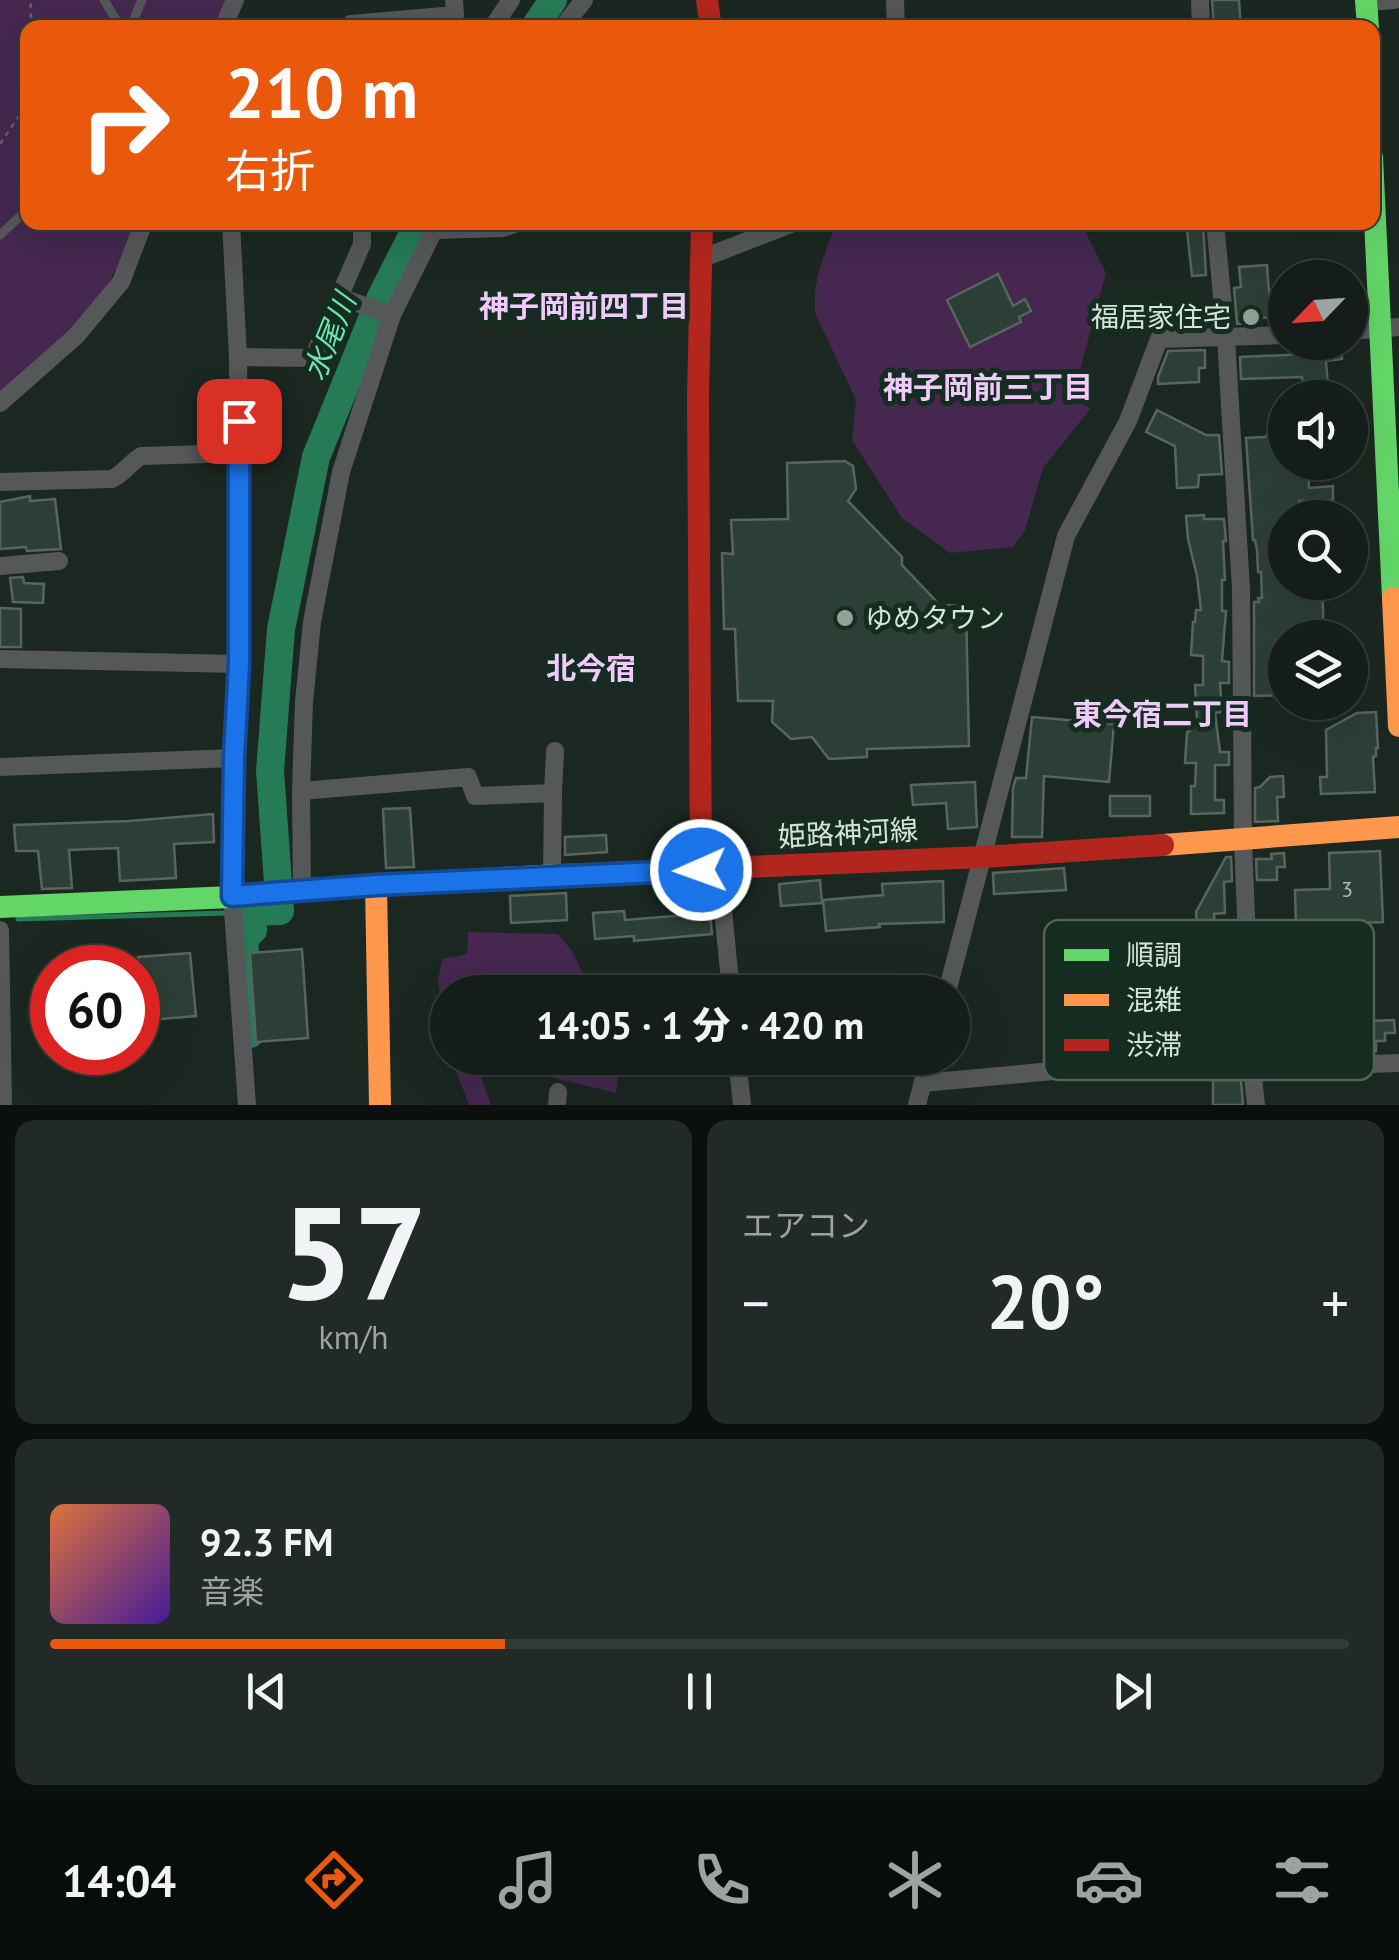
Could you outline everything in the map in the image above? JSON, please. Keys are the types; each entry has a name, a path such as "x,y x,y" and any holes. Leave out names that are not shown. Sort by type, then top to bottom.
{"main road":[{"path":"702,230 698,396 710,869"},
{"path":"1379,230 1389,328 1399,726"},
{"name":"姫路神河線","path":"0,907 983,857 1399,827"},
{"path":"376,885 380,1105"}],"street":[{"path":"403,20 455,16 454,0"},
{"path":"568,20 584,0"},
{"path":"1366,1 1394,0"},
{"path":"0,403 76,336 121,282 141,230"},
{"path":"231,230 240,454 239,664 234,758 247,1105"},
{"path":"238,357 313,358 362,244 362,230"},
{"path":"299,891 304,702 315,606 341,472 392,315 434,230"},
{"path":"703,258 775,230"},
{"path":"1216,230 1240,589 1246,920"},
{"path":"339,297 392,315"},
{"path":"952,975 1066,536 1128,421 1159,339 1268,335"},
{"path":"0,482 112,479 141,456 240,454"},
{"path":"0,566 60,561"},
{"path":"0,659 239,664"},
{"path":"552,876 555,751"},
{"path":"0,767 234,758"},
{"path":"300,792 468,777 474,796 553,793"},
{"path":"710,869 728,975"},
{"path":"0,930 3,1105"},
{"path":"1374,1064 1399,1063"},
{"path":"923,1083 1044,1072"},
{"path":"739,1075 742,1105"},
{"path":"917,1105 925,1075"},
{"path":"1253,1080 1256,1105"}],"lane":[{"path":"0,235 20,216"}],"path":[{"path":"0,144 20,116"}],"shaded area":[{"path":"0,0 226,0 219,20 20,20 20,230 136,230 107,286 81,320 0,397"},
{"path":"833,230 1084,230 1106,273 1072,400 1091,408 1043,468 1025,530 1013,547 950,553 902,518 852,440 856,400 815,313 819,270"},
{"path":"468,932 558,934 584,975 439,975 442,959 467,954"},
{"path":"458,1075 480,1075 491,1105 469,1105"},
{"path":"542,1075 619,1075 616,1093"}],"building":[{"path":"1212,0 1239,0 1240,20 1213,20"},
{"path":"1187,230 1203,230 1206,275 1192,276"},
{"path":"1267,265 1268,318 1256,318 1256,323 1237,324 1234,288 1241,287 1239,267"},
{"path":"998,274 1013,306 1025,299 1031,311 1019,317 1021,322 970,347 947,300"},
{"path":"1205,350 1205,368 1199,368 1199,382 1158,384 1168,351"},
{"path":"1240,357 1334,360 1326,361 1328,380 1241,379"},
{"path":"1157,410 1206,435 1219,435 1222,474 1199,475 1198,487 1177,488 1175,446 1146,432"},
{"path":"1268,436 1268,480 1309,480 1309,488 1333,486 1333,500 1268,500 1268,600 1323,600 1323,620 1268,620 1268,696 1254,696 1254,602 1262,598 1253,540 1246,438"},
{"name":"ゆめタウン","path":"845,461 853,466 856,489 848,501 902,557 902,565 940,605 966,606 969,746 867,749 867,757 829,759 812,737 791,739 772,722 773,701 738,701 735,629 724,629 722,553 733,554 731,520 788,519 787,463"},
{"path":"30,496 30,501 55,499 61,549 0,549 0,502"},
{"path":"1204,515 1204,519 1224,519 1222,611 1226,611 1222,661 1229,662 1229,683 1220,683 1222,712 1215,713 1220,752 1229,752 1229,765 1215,765 1215,800 1224,800 1224,813 1191,814 1196,763 1185,763 1187,732 1189,721 1197,720 1195,685 1203,685 1203,656 1191,655 1193,622 1196,610 1201,610 1186,516"},
{"path":"23,577 24,583 44,584 43,603 13,602 10,578"},
{"path":"0,608 21,609 21,647 0,647"},
{"path":"1368,712 1376,712 1375,792 1321,794 1320,777 1327,777 1326,730 1344,720 1368,720"},
{"path":"1032,717 1114,724 1109,782 1044,776 1042,837 1012,837 1013,788 1016,778 1026,778"},
{"path":"1283,776 1284,797 1277,797 1278,821 1255,822 1255,788 1270,777"},
{"path":"975,782 977,827 948,829 946,803 913,805 911,785"},
{"path":"1110,796 1150,796 1150,816 1110,816"},
{"path":"410,808 414,867 386,868 383,809"},
{"path":"213,814 214,842 174,844 176,878 120,881 118,848 69,850 72,888 42,889 38,851 16,851 14,825"},
{"path":"606,835 607,852 565,855 565,837"},
{"path":"1380,851 1383,922 1296,920 1295,890 1330,889 1329,853"},
{"path":"1284,853 1285,867 1277,867 1277,880 1257,880 1256,859 1272,859 1271,854"},
{"path":"1226,857 1231,857 1232,881 1224,882 1225,913 1214,914 1214,920 1196,920 1196,912"},
{"path":"1064,868 1066,890 994,894 993,873"},
{"path":"820,880 822,903 781,906 779,884"},
{"path":"943,881 944,922 826,931 823,900 883,895 882,884"},
{"path":"566,893 567,920 511,923 510,896"},
{"path":"624,911 625,920 710,913 712,934 634,941 634,936 595,939 593,913"},
{"path":"302,949 308,1038 256,1042 250,953"},
{"path":"190,953 196,1016 160,1019 160,955"},
{"path":"1394,1020 1395,1033 1385,1033 1385,1041 1376,1041 1376,1051 1374,1021"},
{"path":"1213,1080 1241,1080 1243,1105 1213,1105"}],"waterway":[{"name":"水尾川","path":"539,20 553,0"},
{"name":"水尾川","path":"250,1034 244,938 253,930 252,912 280,911 270,771 281,629 316,457 381,297 415,230"},
{"path":"238,912 252,912"},
{"path":"18,919 227,913"}],"traffic: fast":[{"path":"1366,0 1367,20"},
{"path":"1375,230 1393,598"},
{"path":"0,907 232,897 557,875"}],"traffic: slow":[{"path":"1393,598 1399,726"},
{"path":"1163,845 1399,827"},
{"path":"376,885 380,1105"}],"traffic: jam":[{"path":"707,0 710,20"},
{"path":"701,869 698,397 702,230"},
{"path":"557,875 983,857 1163,845"}],"place":[{"name":"福居家住宅","path":"1251,317"},
{"name":"ゆめタウン","path":"845,618"}],"district":[{"name":"神子岡前四丁目","path":"584,307"},
{"name":"神子岡前三丁目","path":"988,388"},
{"name":"北今宿","path":"591,669"},
{"name":"東今宿二丁目","path":"1162,715"}],"route":[{"path":"239,421 239,664 232,896 376,885 701,870"}]}
